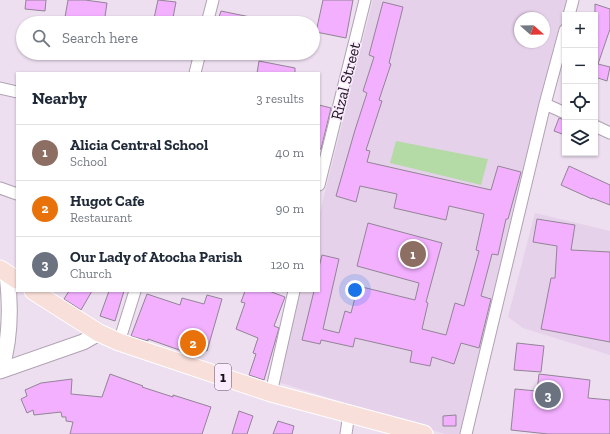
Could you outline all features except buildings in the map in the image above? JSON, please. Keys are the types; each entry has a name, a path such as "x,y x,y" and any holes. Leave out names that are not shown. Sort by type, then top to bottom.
{"main road":[{"path":"0,371 7,351 10,325 8,275"},
{"name":"1","path":"35,292 98,333 119,342 271,393 424,434"},
{"path":"0,371 83,342 98,333"}],"street":[{"path":"209,16 213,0"},
{"name":"Rizal Street","path":"320,175 322,156 365,0"},
{"path":"570,12 573,0"},
{"path":"466,434 544,104 562,41"},
{"path":"195,72 198,60"},
{"path":"0,88 16,92"},
{"path":"544,104 562,112"},
{"path":"598,127 610,133"},
{"path":"0,188 16,194"},
{"path":"119,342 135,292"},
{"path":"271,393 294,292"},
{"path":"346,434 350,413"}],"shaded area":[{"path":"373,0 572,0 566,12 562,12 562,41 461,434 445,434 278,382 300,292 320,292 320,212"},
{"path":"535,213 610,231 610,355 523,328 508,317"}],"green space":[{"path":"396,141 488,159 481,185 390,163"}],"place":[{"name":"Alicia Central School","path":"413,254"},
{"name":"Hugot Cafe","path":"193,343"},
{"name":"Our Lady of Atocha Parish","path":"548,395"}]}
